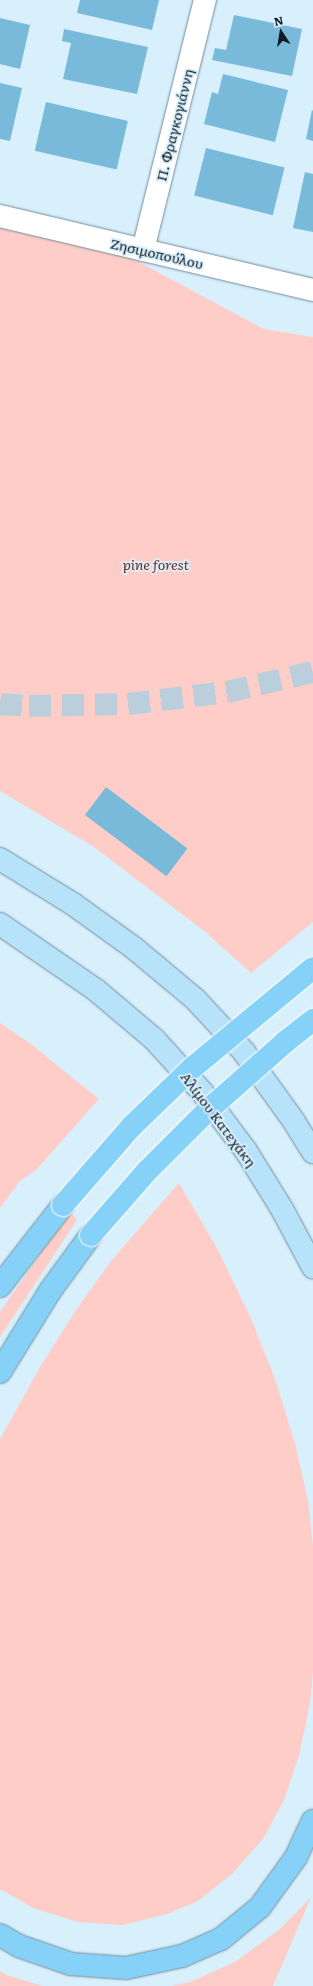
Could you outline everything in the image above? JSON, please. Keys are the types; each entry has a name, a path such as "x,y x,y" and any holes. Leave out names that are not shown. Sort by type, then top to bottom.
{"highway":[{"path":"0,1286 63,1205 131,1126 191,1069 313,968"},
{"path":"0,1372 50,1291 91,1235 147,1171 208,1110 285,1042 313,1020"},
{"path":"0,1935 19,1946 71,1964 126,1968 182,1956 221,1939 260,1907 296,1857 313,1821"}],"main road":[{"path":"0,859 73,904 134,948 195,999 244,1052 293,1120 313,1152"},
{"name":"Αλίμου Κατεχάκη","path":"0,924 96,990 154,1039 175,1062 202,1092 246,1151 282,1209 313,1267"}],"street":[{"name":"Π. Φραγκογιάννη","path":"143,250 206,0"},
{"name":"Ζησιμοπούλου","path":"0,216 313,290"}],"green space":[{"name":"pine forest","path":"0,224 96,239 264,329 313,337 313,922 251,973 204,931 94,847 0,791"},
{"path":"0,1023 31,1044 99,1099 36,1170 20,1181 0,1208"},
{"path":"179,1183 219,1252 252,1321 275,1379 295,1443 308,1501 313,1546 313,1671 310,1703 299,1755 284,1800 263,1839 232,1874 198,1901 167,1914 123,1925 78,1922 33,1908 0,1889 0,1439 40,1367 76,1310 111,1261"},
{"path":"70,1211 77,1220 0,1337 0,1312"},
{"path":"311,1897 273,1986 171,1986 190,1982 235,1962 280,1929"},
{"path":"0,1971 6,1975 43,1986 0,1986"}],"building":[{"path":"80,0 159,0 152,30 77,13"},
{"path":"234,15 302,29 292,76 212,60 215,48 226,50"},
{"path":"0,18 30,25 20,69 0,64"},
{"path":"64,29 148,47 137,94 63,79 71,43 62,41"},
{"path":"223,74 288,90 275,142 204,124 212,92 218,94"},
{"path":"0,83 22,88 10,141 0,139"},
{"path":"46,102 128,121 117,170 35,151"},
{"path":"312,110 313,111 313,141 306,139"},
{"path":"206,148 285,168 273,215 194,196"},
{"path":"305,172 313,174 313,232 293,228"},
{"path":"106,787 187,848 166,876 85,815"}],"tunnel":[{"path":"0,704 29,706 128,704 227,692 313,672"}]}
